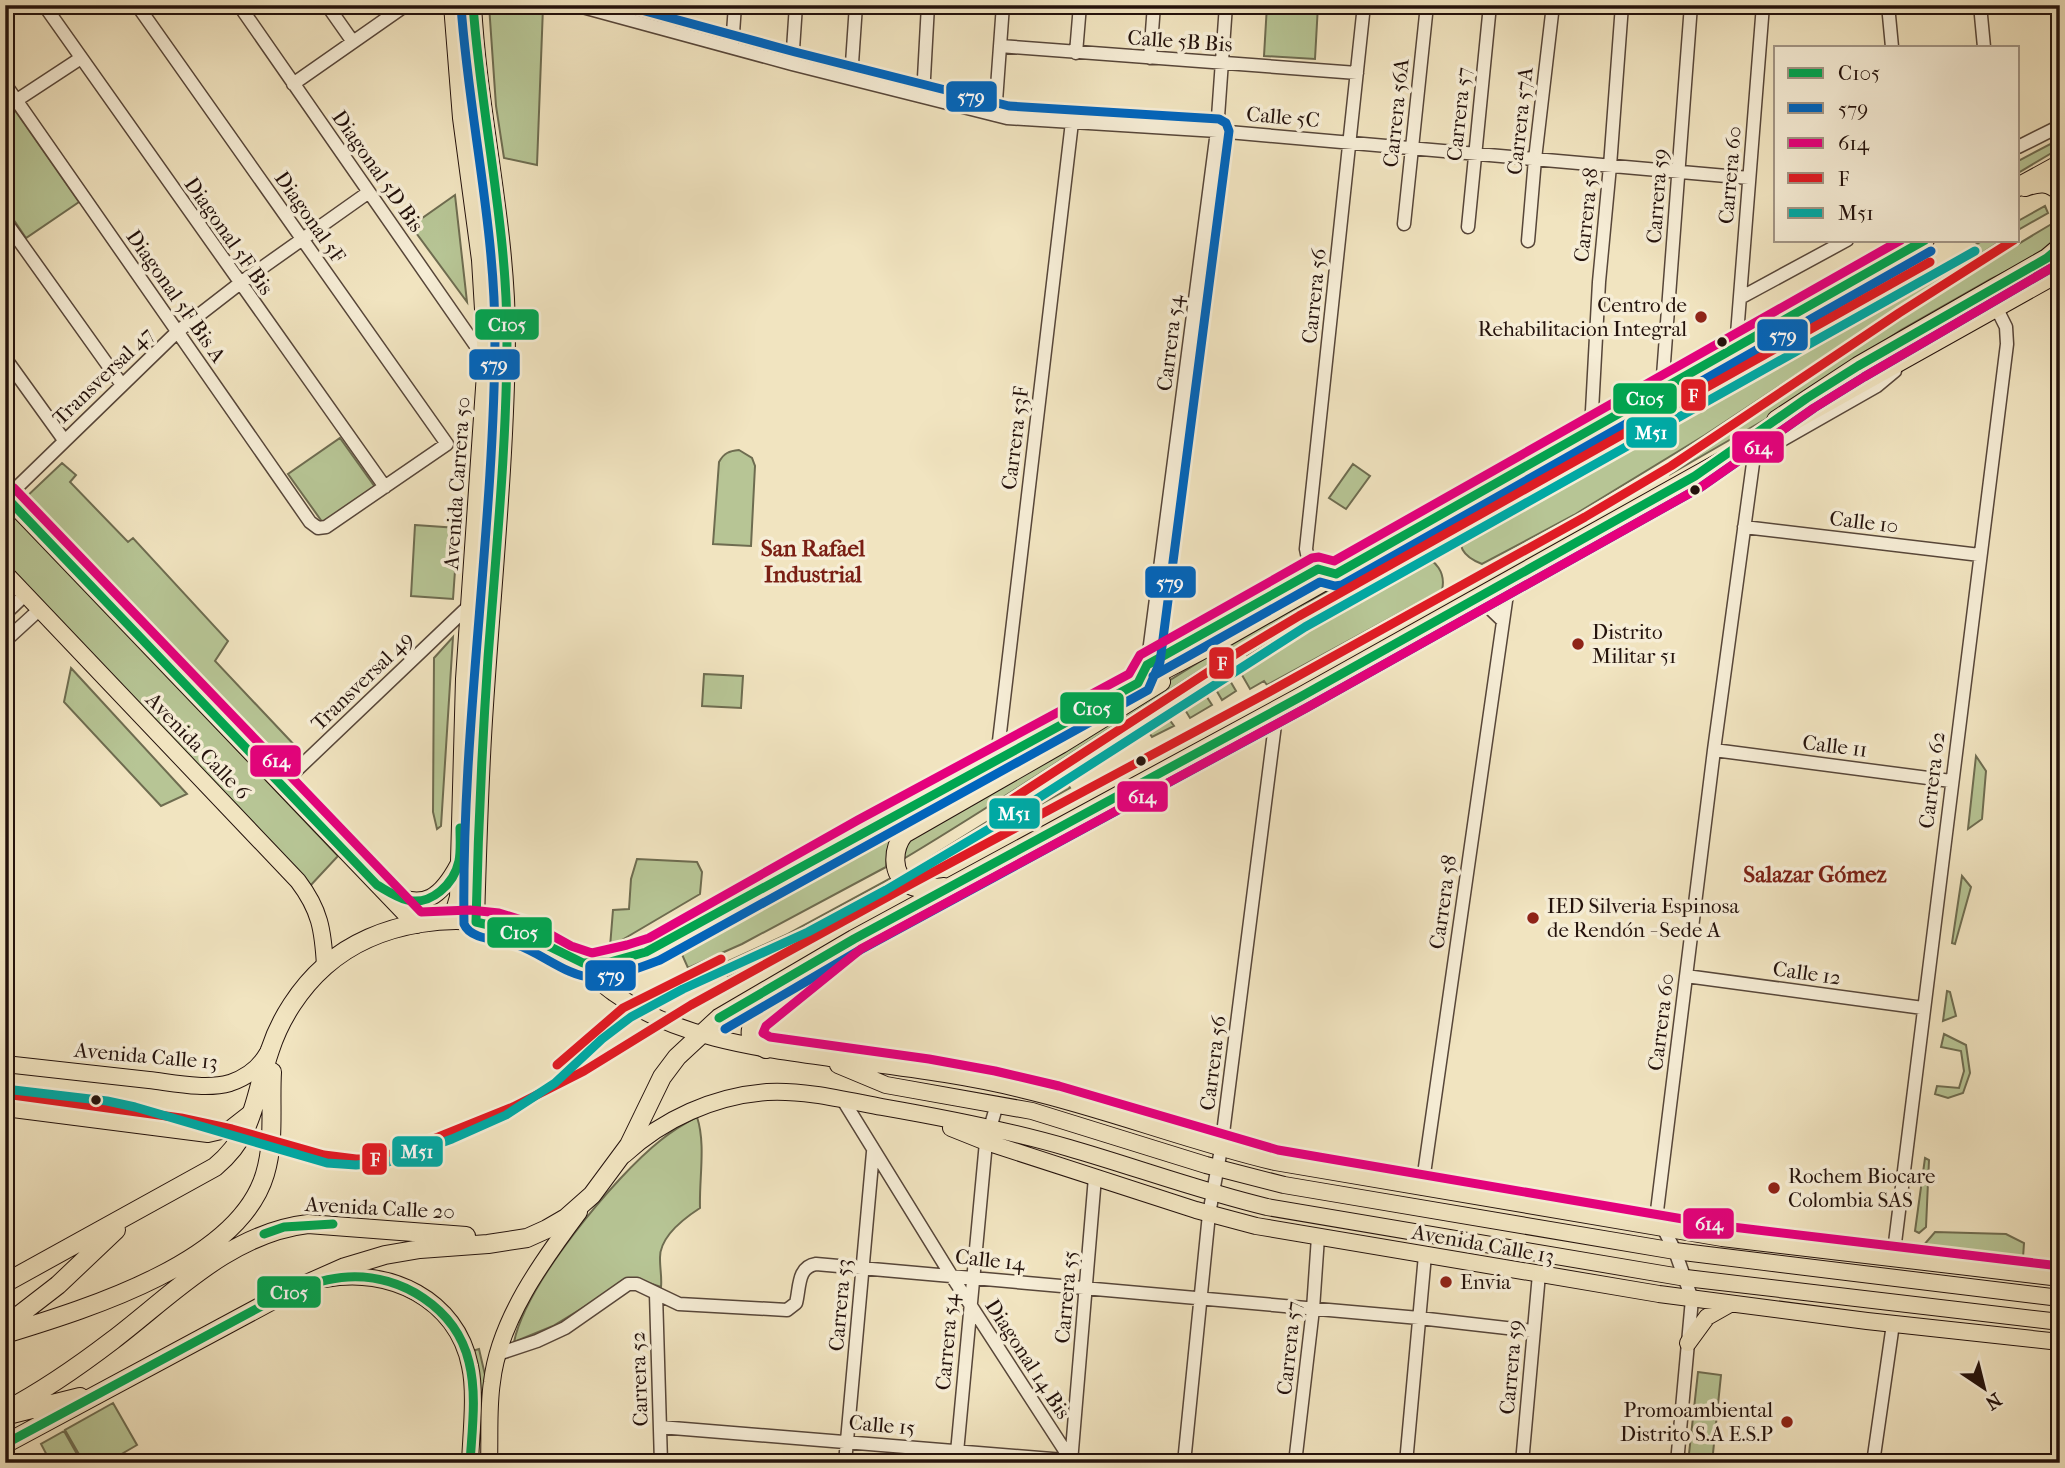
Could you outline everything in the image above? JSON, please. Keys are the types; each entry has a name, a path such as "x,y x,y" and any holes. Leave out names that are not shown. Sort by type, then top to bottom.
{"highway":[{"path":"2020,187 2060,162"},
{"path":"2020,187 2040,182 2053,185 2060,192"},
{"path":"5,1283 171,1192 226,1158 244,1134 254,1111 272,1045 297,997 325,966 368,939 416,925 451,921 476,922 522,933 578,961 592,965 626,959 654,949 997,758 1221,639 1915,243"},
{"path":"1695,476 1816,392 2047,258 2060,247"},
{"path":"766,1049 756,1044 750,1036 756,1018 854,939 1278,709 2060,272"},
{"path":"1695,476 1754,456"},
{"path":"950,887 919,888 904,880 897,869 895,857 898,841 904,834 1131,702 1221,639"},
{"name":"Avenida Calle 20","path":"5,1444 302,1285 345,1267 385,1255 420,1249 527,1238 566,1218 592,1195 617,1162 637,1129 662,1077 677,1056 719,1018 854,939"},
{"path":"5,1334 42,1323 165,1275 209,1247 239,1221 254,1202 270,1153 272,1045"},
{"name":"Avenida Calle 20","path":"5,1413 83,1362 198,1273 264,1234 284,1227 308,1224 472,1237 515,1231 558,1213 576,1201 617,1162"},
{"path":"5,1326 58,1285 121,1226 171,1192"},
{"path":"5,1413 104,1391"}],"main road":[{"name":"Avenida Carrera 50","path":"451,921 458,897 464,679 486,359 478,233 461,118 452,5"},
{"name":"Avenida Carrera 50","path":"473,5 481,99 500,240 507,335 501,467 484,709 476,922"},
{"name":"Avenida Calle 6","path":"6,496 416,925"},
{"name":"Avenida Calle 6","path":"5,573 298,881 317,910 323,936 325,966"},
{"path":"377,885 408,900 418,901 432,897 445,887 459,863"},
{"name":"Avenida Calle 13","path":"578,961 614,993 631,1004 658,1017 737,1044 1006,1086 1275,1162 1722,1238 2060,1279"},
{"name":"Avenida Calle 13","path":"5,1064 216,1085 228,1083 257,1068 272,1045"},
{"name":"Avenida Calle 13","path":"817,1056 886,1085 1049,1115 1218,1168 1284,1185 1675,1251 2060,1298"},
{"name":"Avenida Calle 13","path":"617,1162 636,1144 676,1118 748,1095 785,1092 916,1113 989,1135 1095,1177 1209,1214 1256,1226 1692,1299 2060,1342"},
{"path":"5,1108 208,1134 230,1129 254,1111"},
{"path":"1109,1114 1134,1142"},
{"name":"Avenida Calle 13","path":"989,1135 1071,1148 1213,1193 1267,1207 1686,1278 2060,1322"},
{"path":"1422,1188 1446,1212"},
{"path":"489,1463 492,1382 498,1354 526,1290 551,1250 592,1195"},
{"path":"1418,1254 1432,1235"},
{"path":"1845,1272 1887,1258"},
{"name":"Avenida Calle 20","path":"302,1285 354,1275 386,1279 411,1290 444,1316 460,1338 468,1357 471,1374 470,1463"},
{"path":"1838,1297 1867,1321"},
{"path":"1688,1343 1707,1317 1730,1304"}],"street":[{"name":"Diagonal 5F Bis","path":"44,5 384,488"},
{"name":"Diagonal 5D Bis","path":"239,5 486,359"},
{"path":"327,5 353,42"},
{"path":"293,84 405,5"},
{"name":"Calle 5C","path":"575,5 601,9 792,64 1007,118 1217,131 1749,178"},
{"path":"668,30 669,5"},
{"path":"732,47 735,5"},
{"path":"792,64 796,5"},
{"path":"851,78 856,5"},
{"path":"923,96 928,5"},
{"path":"995,115 1003,5"},
{"path":"1076,53 1080,5"},
{"path":"1150,58 1154,5"},
{"name":"Carrera 54","path":"1138,683 1147,665 1217,131 1226,5"},
{"name":"Carrera 56","path":"1318,569 1308,558 1307,545 1364,5"},
{"name":"Carrera 56A","path":"1404,224 1427,5"},
{"name":"Carrera 57","path":"1468,227 1490,5"},
{"name":"Carrera 57A","path":"1528,242 1553,5"},
{"name":"Carrera 58","path":"1591,429 1599,282 1622,5"},
{"name":"Carrera 59","path":"1662,389 1691,5"},
{"name":"Carrera 60","path":"1736,347 1763,5"},
{"path":"1888,5 1892,46"},
{"path":"1980,5 1983,46"},
{"name":"Diagonal 5F","path":"143,7 447,444 384,488"},
{"name":"Calle 5B Bis","path":"1000,46 1357,73"},
{"path":"17,100 81,58"},
{"name":"Diagonal 5F Bis A","path":"5,84 310,522 318,528 326,527 384,488"},
{"name":"Carrera 53F","path":"997,758 1072,122"},
{"path":"2020,146 2060,126"},
{"name":"Transversal 47","path":"6,496 177,332 302,238 369,192"},
{"path":"5,220 122,386"},
{"path":"1740,298 1829,244"},
{"name":"Carrera 62","path":"1887,1258 1923,1009 2007,344 2006,327 1996,307"},
{"path":"1754,456 1877,386 1926,347"},
{"path":"5,358 64,440"},
{"name":"Carrera 60","path":"1677,1463 1692,1299 1675,1251 1661,1228 1657,1211 1714,750 1754,456"},
{"name":"Calle 10","path":"1744,527 1980,555"},
{"path":"1147,665 1318,569 1336,574"},
{"name":"Carrera 58","path":"1422,1188 1509,580"},
{"path":"5,614 26,594"},
{"path":"1478,597 1503,621"},
{"name":"Transversal 49","path":"281,785 470,605"},
{"path":"5,640 40,609"},
{"name":"Carrera 56","path":"1184,1463 1209,1214 1222,1149 1278,709"},
{"name":"Calle 11","path":"1714,750 1951,781"},
{"name":"Calle 12","path":"1686,976 1923,1009"},
{"name":"Diagonal 14 Bis","path":"843,1100 873,1152 1071,1461"},
{"name":"Carrera 54","path":"956,1456 972,1277 989,1135 997,1104"},
{"name":"Carrera 53","path":"845,1463 873,1152"},
{"name":"Carrera 55","path":"1071,1461 1095,1177"},
{"name":"Carrera 57","path":"1295,1463 1313,1309 1318,1237"},
{"path":"1406,1463 1419,1318 1418,1254"},
{"name":"Calle 14","path":"498,1354 565,1328 628,1284 637,1284 679,1304 783,1311 791,1309 796,1303 801,1275 808,1266 816,1264 1419,1318 1533,1331"},
{"name":"Carrera 59","path":"1522,1463 1539,1274"},
{"name":"Carrera 52","path":"656,1294 661,1463"},
{"path":"1873,1463 1894,1324"},
{"name":"Calle 15","path":"660,1427 847,1441 956,1456 1101,1463"}],"green space":[{"path":"489,5 543,7 537,165 504,158 496,106"},
{"path":"1267,5 1318,5 1315,59 1264,56"},
{"path":"468,17 500,279 502,339 473,890 466,890 493,339 484,206 467,93 461,18"},
{"path":"5,96 79,202 26,238 5,207"},
{"path":"2060,139 2060,148 2020,172 2020,160"},
{"path":"455,195 467,302 411,226"},
{"path":"2045,206 2048,213 2020,229 2020,220"},
{"path":"2060,219 2060,239 2037,256 1901,330 1771,416 1669,475 1911,312"},
{"path":"1980,242 1999,242 1705,435 1574,515 1482,564 1470,558 1461,545 1468,528"},
{"path":"340,438 375,487 323,523 288,474"},
{"path":"739,450 752,458 755,466 751,546 713,544 719,462 727,453"},
{"path":"62,463 76,475 70,482 128,542 133,538 228,641 215,661 299,750 278,766 23,500"},
{"path":"1353,464 1370,476 1346,509 1329,498"},
{"path":"5,505 338,856 310,886 5,562"},
{"path":"415,525 458,528 453,599 411,596"},
{"path":"1420,556 1431,560 1438,568 1442,578 1442,590 1267,685 1264,681 1250,689 1238,668 1249,661 1247,656 1335,602"},
{"path":"1331,590 900,861 906,842 1047,758 1210,655"},
{"path":"453,637 441,826 437,829 433,812 434,658"},
{"path":"71,668 187,794 161,806 64,702"},
{"path":"704,674 743,676 741,708 702,706"},
{"path":"1229,679 1236,691 1222,700 1215,688"},
{"path":"1205,694 1212,705 1190,718 1184,708"},
{"path":"1169,719 1174,726 1152,737 1148,731"},
{"path":"1976,756 1986,771 1982,819 1968,829"},
{"path":"1062,775 1070,788 913,875 908,871"},
{"path":"897,828 888,849 886,867 742,944 688,968 680,950"},
{"path":"637,859 697,862 702,872 700,894 610,947 613,910 629,909 631,879"},
{"path":"1962,876 1971,887 1955,944 1952,943"},
{"path":"889,879 895,887 728,977 720,965 788,934"},
{"path":"1947,991 1950,992 1956,1016 1943,1021"},
{"path":"1944,1034 1966,1045 1970,1073 1963,1093 1948,1098 1935,1094 1937,1086 1959,1088 1964,1071 1961,1051 1941,1047"},
{"path":"697,1117 702,1150 700,1208 680,1223 663,1244 660,1259 661,1287 637,1279 623,1280 553,1326 514,1342 535,1291 574,1233 642,1157 670,1133"},
{"path":"1925,1158 1929,1160 1926,1227 1919,1233 1915,1231"},
{"path":"1935,1232 2006,1234 2024,1243 2023,1258 1924,1248"},
{"path":"479,1349 485,1375 481,1422 477,1422 472,1351"},
{"path":"1698,1372 1721,1375 1712,1463 1688,1463"},
{"path":"113,1403 137,1445 106,1463 84,1463 65,1430"},
{"path":"64,1431 82,1463 51,1463 41,1444"}],"transit line":[{"name":"C105","path":"473,5 503,253 507,336 503,457 482,757 476,922 522,933 583,963 610,962 646,952 1138,683 1147,665 1318,569 1336,574 1921,242"},
{"name":"579","path":"461,6 491,254 495,337 489,484 467,777 464,924 468,930 480,937 526,948 573,973 600,977 660,960 1148,690 1160,662 1229,131 1226,123 1219,119 1009,106 623,5"},
{"name":"614","path":"14,488 421,912 470,910 499,913 528,922 571,946 592,953 649,938 858,820 1129,674 1140,655 1312,558 1334,561 1897,242"},
{"name":"F","path":"5,1094 181,1118 232,1129 324,1155 356,1159 374,1159 411,1148 513,1107 584,1071 691,1005 909,885 1269,692 1585,517 1671,466 1899,313 2011,242"},
{"name":"C105","path":"719,1018 854,939 1302,696 1695,476 1858,366 2047,258 2060,247"},
{"name":"579","path":"1153,676 1320,582 1342,585 1931,251"},
{"name":"M51","path":"5,1089 107,1101 135,1107 327,1163 356,1165 388,1162 452,1139 506,1115 555,1083 602,1039 631,1017 683,989 808,932 886,890 1004,820 1305,627 1975,251"},
{"name":"F","path":"994,811 1299,616 1930,262"},
{"name":"579","path":"725,1029 860,950 1308,707 1701,487 1814,408 2060,263"},
{"name":"614","path":"2060,263 1814,408 1701,487 1308,707 861,949 766,1026 763,1033 770,1037 995,1071 1059,1086 1278,1150 1724,1226 2060,1266"},
{"name":"C105","path":"5,496 377,885 407,900 425,900 433,896 447,885 456,870 459,861 460,828"},
{"name":"F","path":"557,1065 623,1008 721,959"},
{"name":"C105","path":"264,1234 284,1227 333,1224"},
{"name":"C105","path":"5,1444 286,1293 348,1277 387,1281 406,1288 424,1298 452,1326 469,1362 473,1387 470,1463"}],"place":[{"name":"Centro de Rehabilitacion Integral","path":"1701,317"},
{"name":"Distrito Militar 51","path":"1578,644"},
{"name":"IED Silveria Espinosa de Rendón - Sede A","path":"1533,918"},
{"name":"Rochem Biocare Colombia SAS","path":"1774,1188"},
{"name":"Envia","path":"1446,1282"},
{"name":"Promoambiental Distrito S.A E.S.P","path":"1787,1422"}],"district":[{"name":"San Rafael Industrial","path":"813,561"},
{"name":"Salazar Gómez","path":"1815,874"}]}
